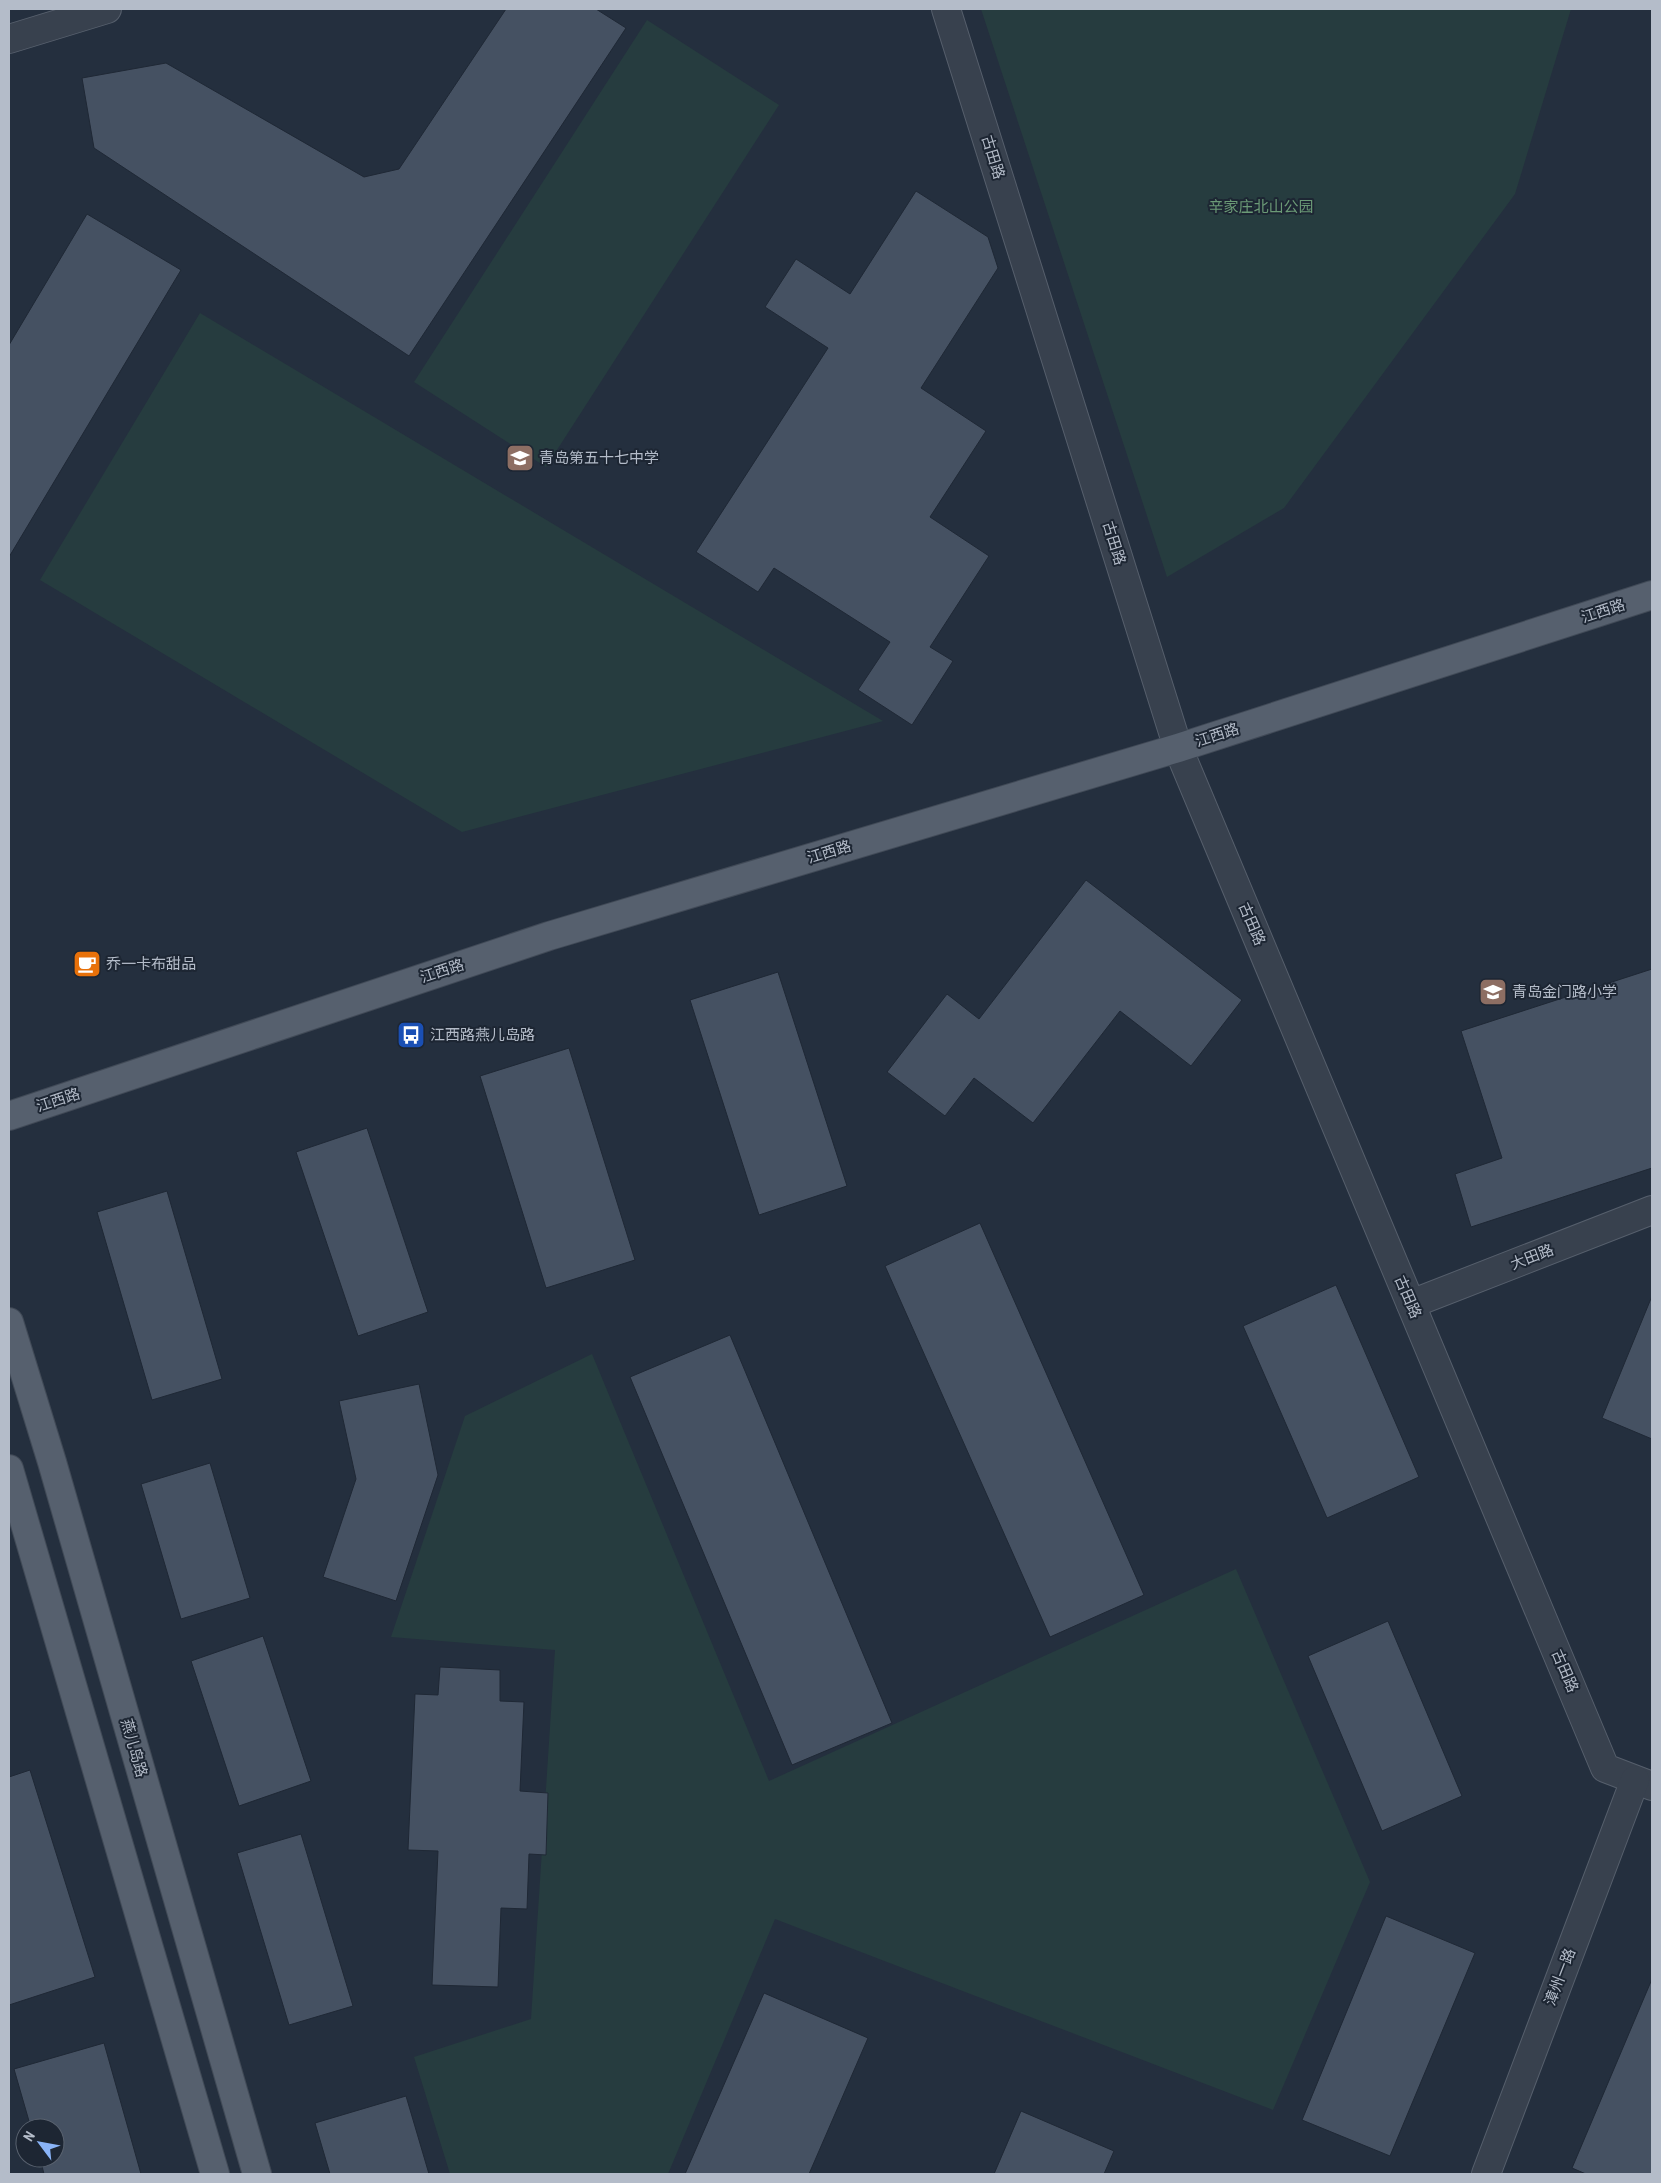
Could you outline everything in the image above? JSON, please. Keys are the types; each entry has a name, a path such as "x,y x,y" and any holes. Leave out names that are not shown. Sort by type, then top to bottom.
{"main road":[{"name":"江西路","path":"9,1116 549,936 1178,748 1652,595"},
{"name":"燕儿岛路","path":"9,1322 52,1462 257,2174"},
{"path":"9,1470 215,2174"}],"street":[{"path":"9,39 107,9"},
{"name":"古田路","path":"946,9 1178,748 1605,1768 1643,1783"},
{"name":"大田路","path":"1411,1304 1652,1210"},
{"name":"漳州一路","path":"1486,2174 1643,1783"}],"green space":[{"name":"辛家庄北山公园","path":"981,9 1571,9 1515,194 1284,508 1167,577"},
{"path":"647,20 779,105 546,467 414,382"},
{"path":"200,313 883,721 462,832 40,580"},
{"path":"592,1354 769,1781 1236,1569 1370,1882 1273,2110 775,1919 668,2174 450,2174 414,2057 531,2019 555,1650 391,1637 465,1416"}],"building":[{"path":"506,9 596,9 626,28 409,356 94,148 82,78 166,63 364,177 399,169"},
{"path":"916,191 988,237 998,268 921,388 986,431 930,517 989,556 930,647 953,661 912,725 858,690 890,642 774,568 758,592 696,552 828,348 765,307 796,259 850,294"},
{"path":"87,214 181,270 9,557 9,345"},
{"path":"1086,880 1242,1000 1191,1066 1120,1011 1033,1123 974,1078 945,1116 887,1072 947,994 979,1019"},
{"path":"1652,969 1652,1168 1471,1227 1455,1174 1502,1158 1461,1031"},
{"path":"778,972 847,1186 759,1215 690,1000"},
{"path":"569,1048 635,1260 546,1288 480,1076"},
{"path":"367,1128 428,1312 358,1336 296,1152"},
{"path":"167,1191 222,1379 152,1400 97,1212"},
{"path":"980,1223 1144,1595 1050,1637 885,1266"},
{"path":"1336,1285 1419,1477 1327,1518 1243,1326"},
{"path":"1652,1296 1652,1439 1602,1418"},
{"path":"730,1335 892,1723 792,1765 630,1377"},
{"path":"419,1384 438,1475 396,1601 323,1577 356,1479 339,1401"},
{"path":"210,1463 250,1598 181,1619 141,1484"},
{"path":"1388,1621 1462,1796 1382,1831 1308,1656"},
{"path":"263,1636 311,1781 239,1806 191,1661"},
{"path":"440,1667 500,1670 500,1701 524,1702 520,1791 548,1793 546,1855 529,1854 527,1909 501,1908 498,1987 432,1985 438,1851 408,1850 415,1694 438,1695"},
{"path":"30,1770 95,1977 9,2005 9,1777"},
{"path":"301,1834 353,2006 289,2025 237,1853"},
{"path":"1386,1916 1475,1953 1390,2156 1302,2120"},
{"path":"1652,1979 1652,2174 1586,2174 1572,2168"},
{"path":"764,1993 868,2038 809,2174 685,2174"},
{"path":"104,2043 141,2174 44,2174 42,2168 65,2168 65,2118 28,2118 14,2069"},
{"path":"406,2096 429,2174 330,2174 315,2123"},
{"path":"1021,2111 1114,2151 1104,2174 994,2174"}],"place":[{"name":"青岛第五十七中学","path":"520,458"},
{"name":"乔一卡布甜品","path":"87,964"},
{"name":"青岛金门路小学","path":"1493,992"},
{"name":"江西路燕儿岛路","path":"411,1035"}]}
